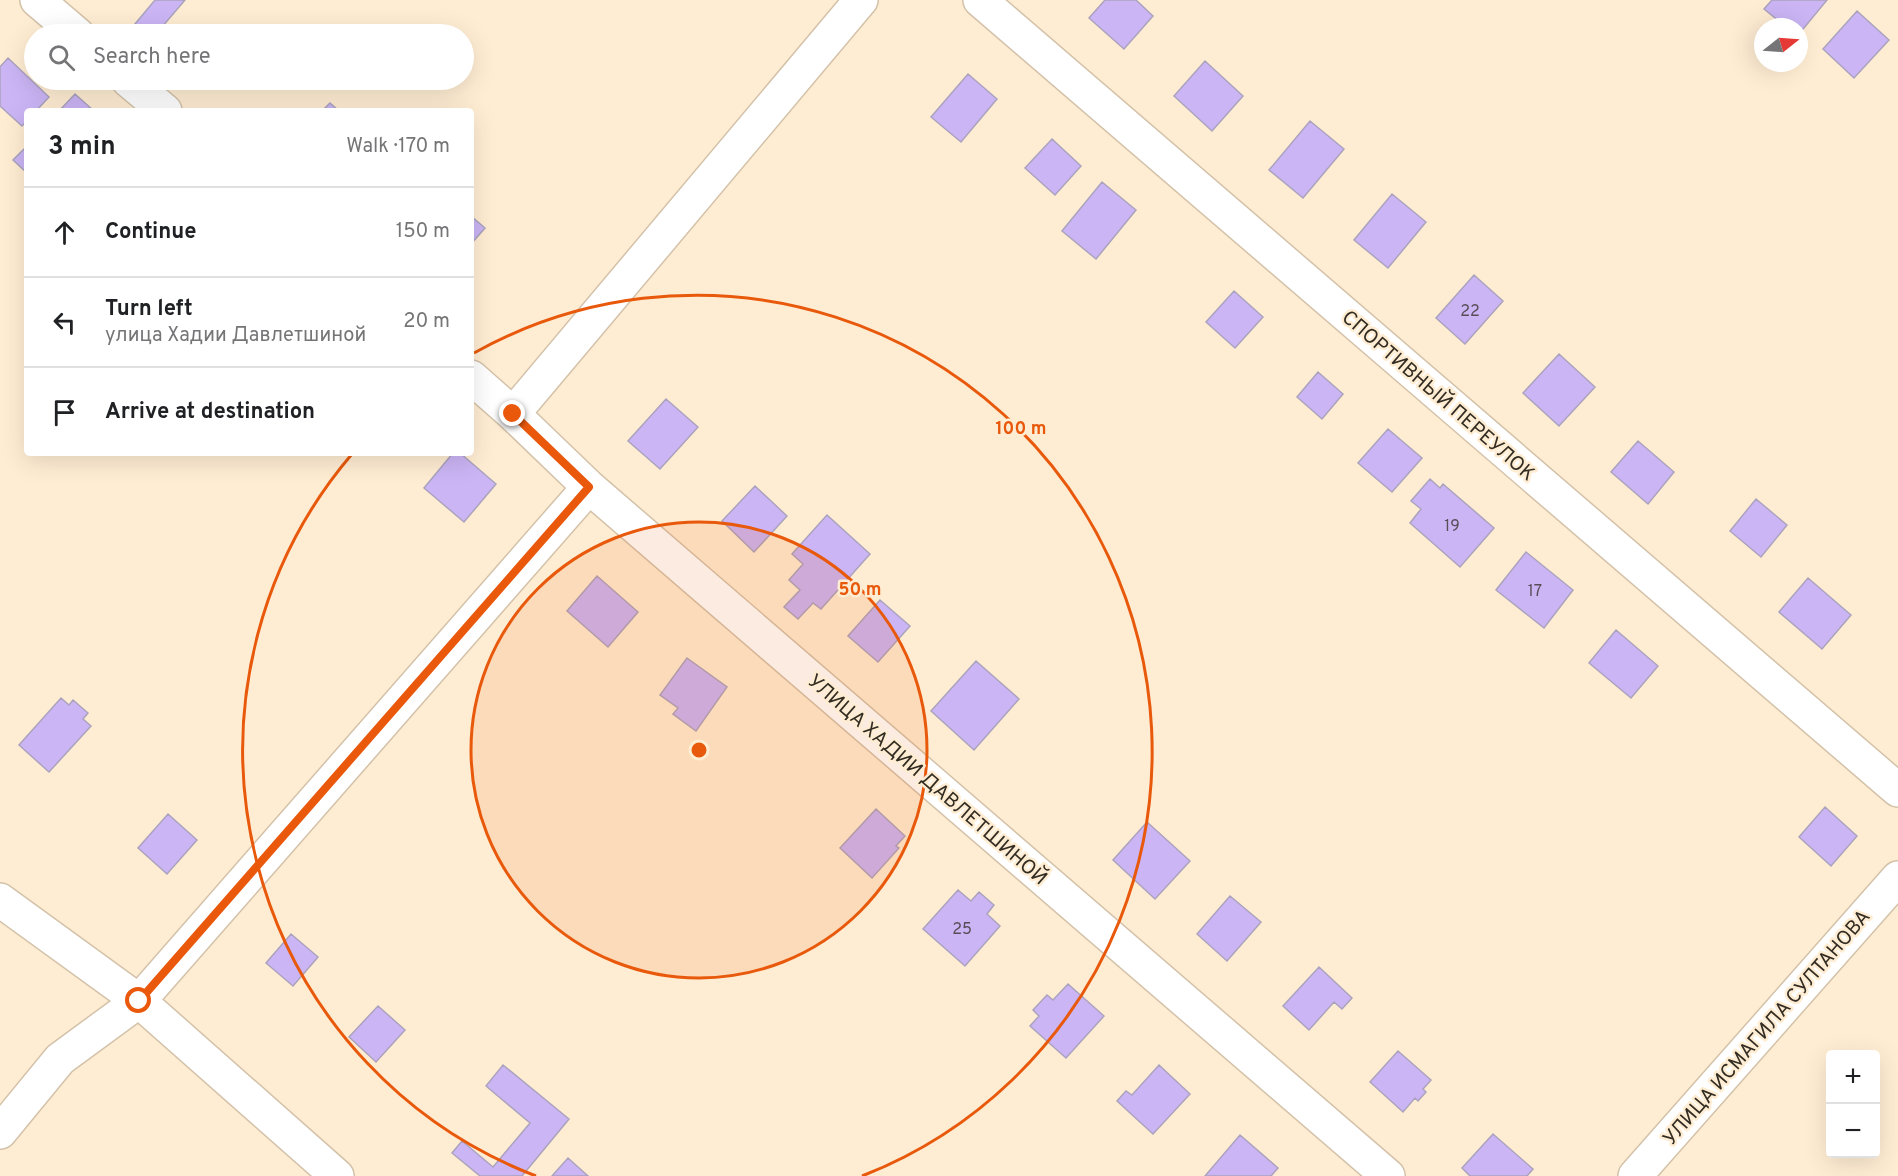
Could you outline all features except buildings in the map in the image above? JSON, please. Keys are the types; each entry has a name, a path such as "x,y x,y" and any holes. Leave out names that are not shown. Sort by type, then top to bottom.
{"street":[{"path":"37,0 65,24"},
{"path":"513,414 861,0"},
{"name":"СПОРТИВНЫЙ ПЕРЕУЛОК","path":"980,0 1898,790"},
{"path":"140,90 161,108"},
{"name":"УЛИЦА ХАДИИ ДАВЛЕТШИНОЙ","path":"474,380 589,487 1389,1176"},
{"path":"0,1132 60,1059 139,1001 589,487"},
{"name":"УЛИЦА ИСМАГИЛА СУЛТАНОВА","path":"1635,1176 1898,878"},
{"path":"0,900 139,1001 338,1176"}],"route":[{"path":"139,1001 589,487 513,414"}]}
